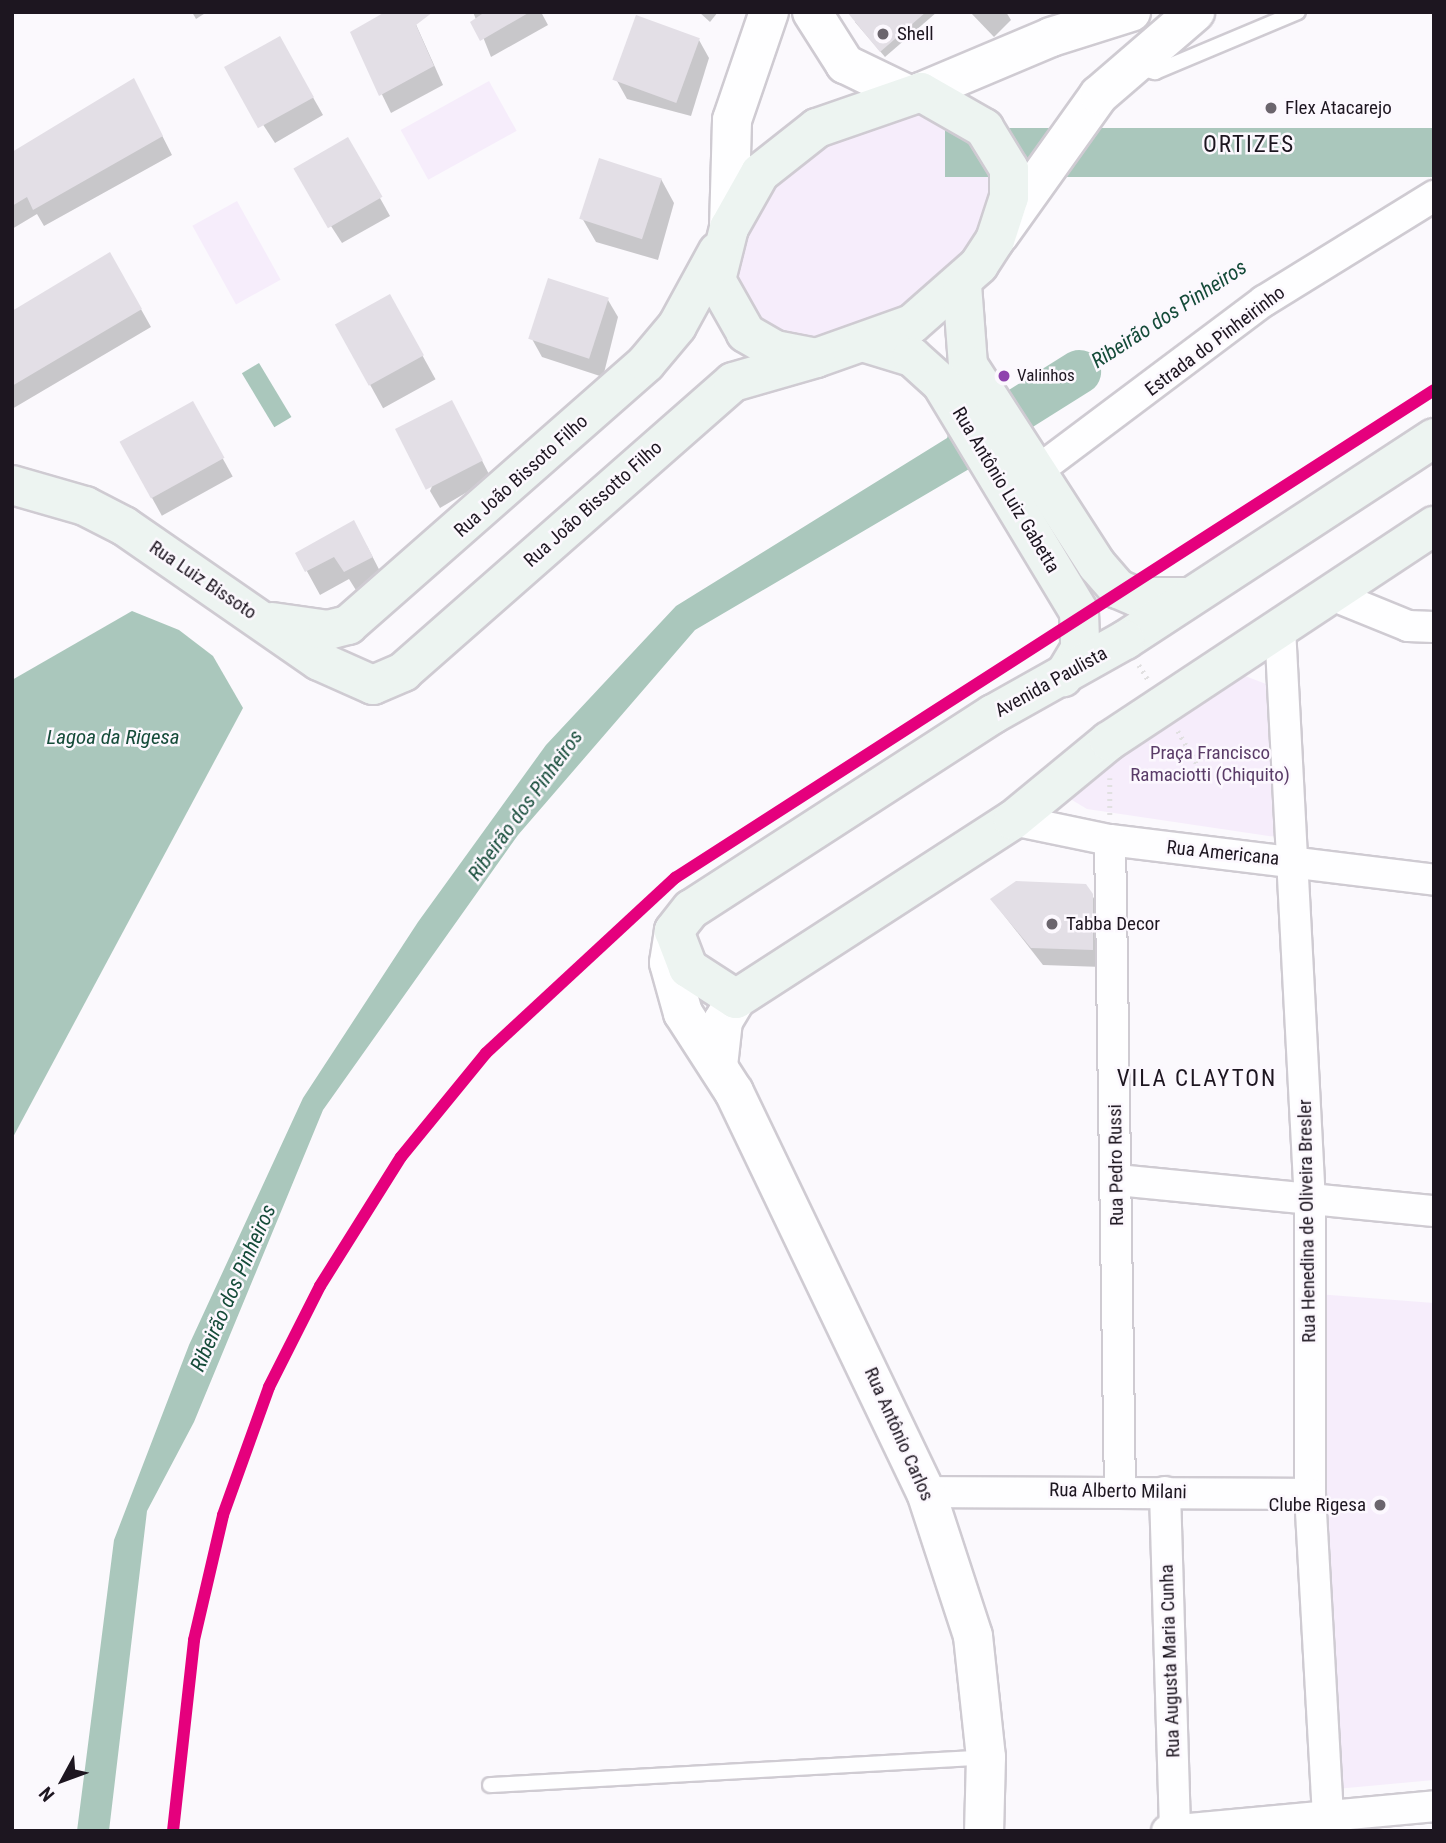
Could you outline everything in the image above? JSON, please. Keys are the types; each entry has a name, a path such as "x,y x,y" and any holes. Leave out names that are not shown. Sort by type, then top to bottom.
{"main road":[{"name":"Rua João Bissoto Filho","path":"769,12 732,120 727,234 716,280 730,313 746,333 775,350 816,358 866,343 912,324 962,285 995,240 1009,197 1005,158 984,128 914,93 845,64 812,12"},
{"path":"914,93 1051,37 1131,12"},
{"path":"995,240 1099,95 1195,12"},
{"name":"Rua João Bissoto Filho","path":"348,625 646,363 677,326 761,173 781,154 817,128 914,93"},
{"name":"Rua Antônio Luiz Gabetta","path":"954,374 962,285"},
{"name":"Rua Antônio Luiz Gabetta","path":"866,343 912,356 954,374 1023,473 1118,589 1138,597 1185,597"},
{"name":"Rua João Bissotto Filho","path":"388,682 733,382 816,358"},
{"name":"Avenida Paulista","path":"674,931 691,909 993,715 1063,677 1432,440"},
{"name":"Rua Antônio Luiz Gabetta","path":"1023,473 1079,612 1083,637 1063,677"},
{"name":"Rua Luiz Bissoto","path":"12,485 85,506 124,526 337,671 364,684 388,682"},
{"path":"718,1066 723,1021 736,999 1013,820 1109,741 1434,526"},
{"path":"263,620 307,629 348,625 352,650 388,682"},
{"path":"674,931 688,968 736,999"},
{"name":"Rua Antônio Carlos","path":"674,931 673,988 718,1066 810,1242 926,1492 973,1636 986,1757 984,1831"}],"street":[{"name":"Estrada do Pinheirinho","path":"1023,473 1264,301 1434,196"},
{"path":"1332,595 1408,626 1434,627"},
{"name":"Rua Henedina de Oliveira Bresler","path":"1280,628 1310,1202 1310,1494 1328,1815"},
{"name":"Rua Americana","path":"1013,820 1110,840 1434,880"},
{"name":"Rua Pedro Russi","path":"1110,840 1120,1489"},
{"path":"1117,1180 1310,1202 1434,1210"},
{"name":"Rua Alberto Milani","path":"926,1492 1120,1489 1310,1494"},
{"name":"Rua Augusta Maria Cunha","path":"1165,1492 1175,1830"},
{"path":"1167,1831 1434,1805"}],"lane":[{"path":"1130,66 1155,72 1298,12"},
{"path":"490,1785 986,1757"}],"path":[{"path":"1109,741 1110,840"}],"green space":[{"path":"489,81 517,131 428,180 401,130"},
{"path":"923,110 971,134 995,181 992,208 964,254 903,308 815,339 782,333 758,319 736,279 742,246 774,185 826,144"},
{"path":"237,201 281,280 236,304 192,226"},
{"name":"Praça Francisco Ramaciotti (Chiquito)","path":"1240,674 1266,684 1276,837 1087,809 1072,800 1068,784"},
{"name":"Clube Rigesa","path":"1317,1294 1434,1303 1434,1780 1336,1789"}],"water":[{"path":"945,128 1434,128 1434,177 945,177"},
{"path":"259,363 291,417 274,427 242,373"},
{"path":"960,430 981,462 695,630 518,835 323,1110 194,1422 147,1511 109,1831 77,1831 114,1540 189,1345 303,1098 418,922 546,745 676,606"},
{"name":"Lagoa da Rigesa","path":"132,611 179,630 213,656 243,708 12,1139 12,680"}],"building":[{"path":"385,12 433,12 416,25 434,66 379,96 350,32"},
{"path":"485,12 530,12 480,41 470,22"},
{"name":"Shell","path":"847,12 926,12 880,52"},
{"path":"636,15 700,38 676,103 612,80"},
{"path":"280,36 314,97 258,128 224,67"},
{"path":"134,78 163,136 33,210 27,197 12,206 12,152"},
{"path":"348,137 382,197 328,228 293,168"},
{"path":"599,158 662,178 642,239 579,219"},
{"path":"110,252 142,309 12,386 12,311"},
{"path":"548,278 609,298 589,359 528,339"},
{"path":"390,294 424,355 369,386 335,325"},
{"path":"452,400 483,461 426,490 395,429"},
{"path":"193,401 225,458 151,499 120,442"},
{"path":"354,520 373,557 344,572 334,557 305,572 295,553"},
{"name":"Tabba Decor","path":"1016,881 1086,884 1093,894 1093,950 1031,948 990,899"}],"waterway":[{"name":"Ribeirão dos Pinheiros","path":"969,441 1079,372"}],"transit line":[{"path":"173,1831 194,1640 223,1515 269,1387 320,1286 401,1157 486,1053 675,878 1434,390"}],"place":[{"name":"Shell","path":"883,34"},
{"name":"Flex Atacarejo","path":"1271,108"},
{"name":"Valinhos","path":"1004,376"},
{"name":"Tabba Decor","path":"1052,924"},
{"name":"Clube Rigesa","path":"1380,1505"}],"district":[{"name":"ORTIZES","path":"1249,145"},
{"name":"VILA CLAYTON","path":"1197,1079"}]}
